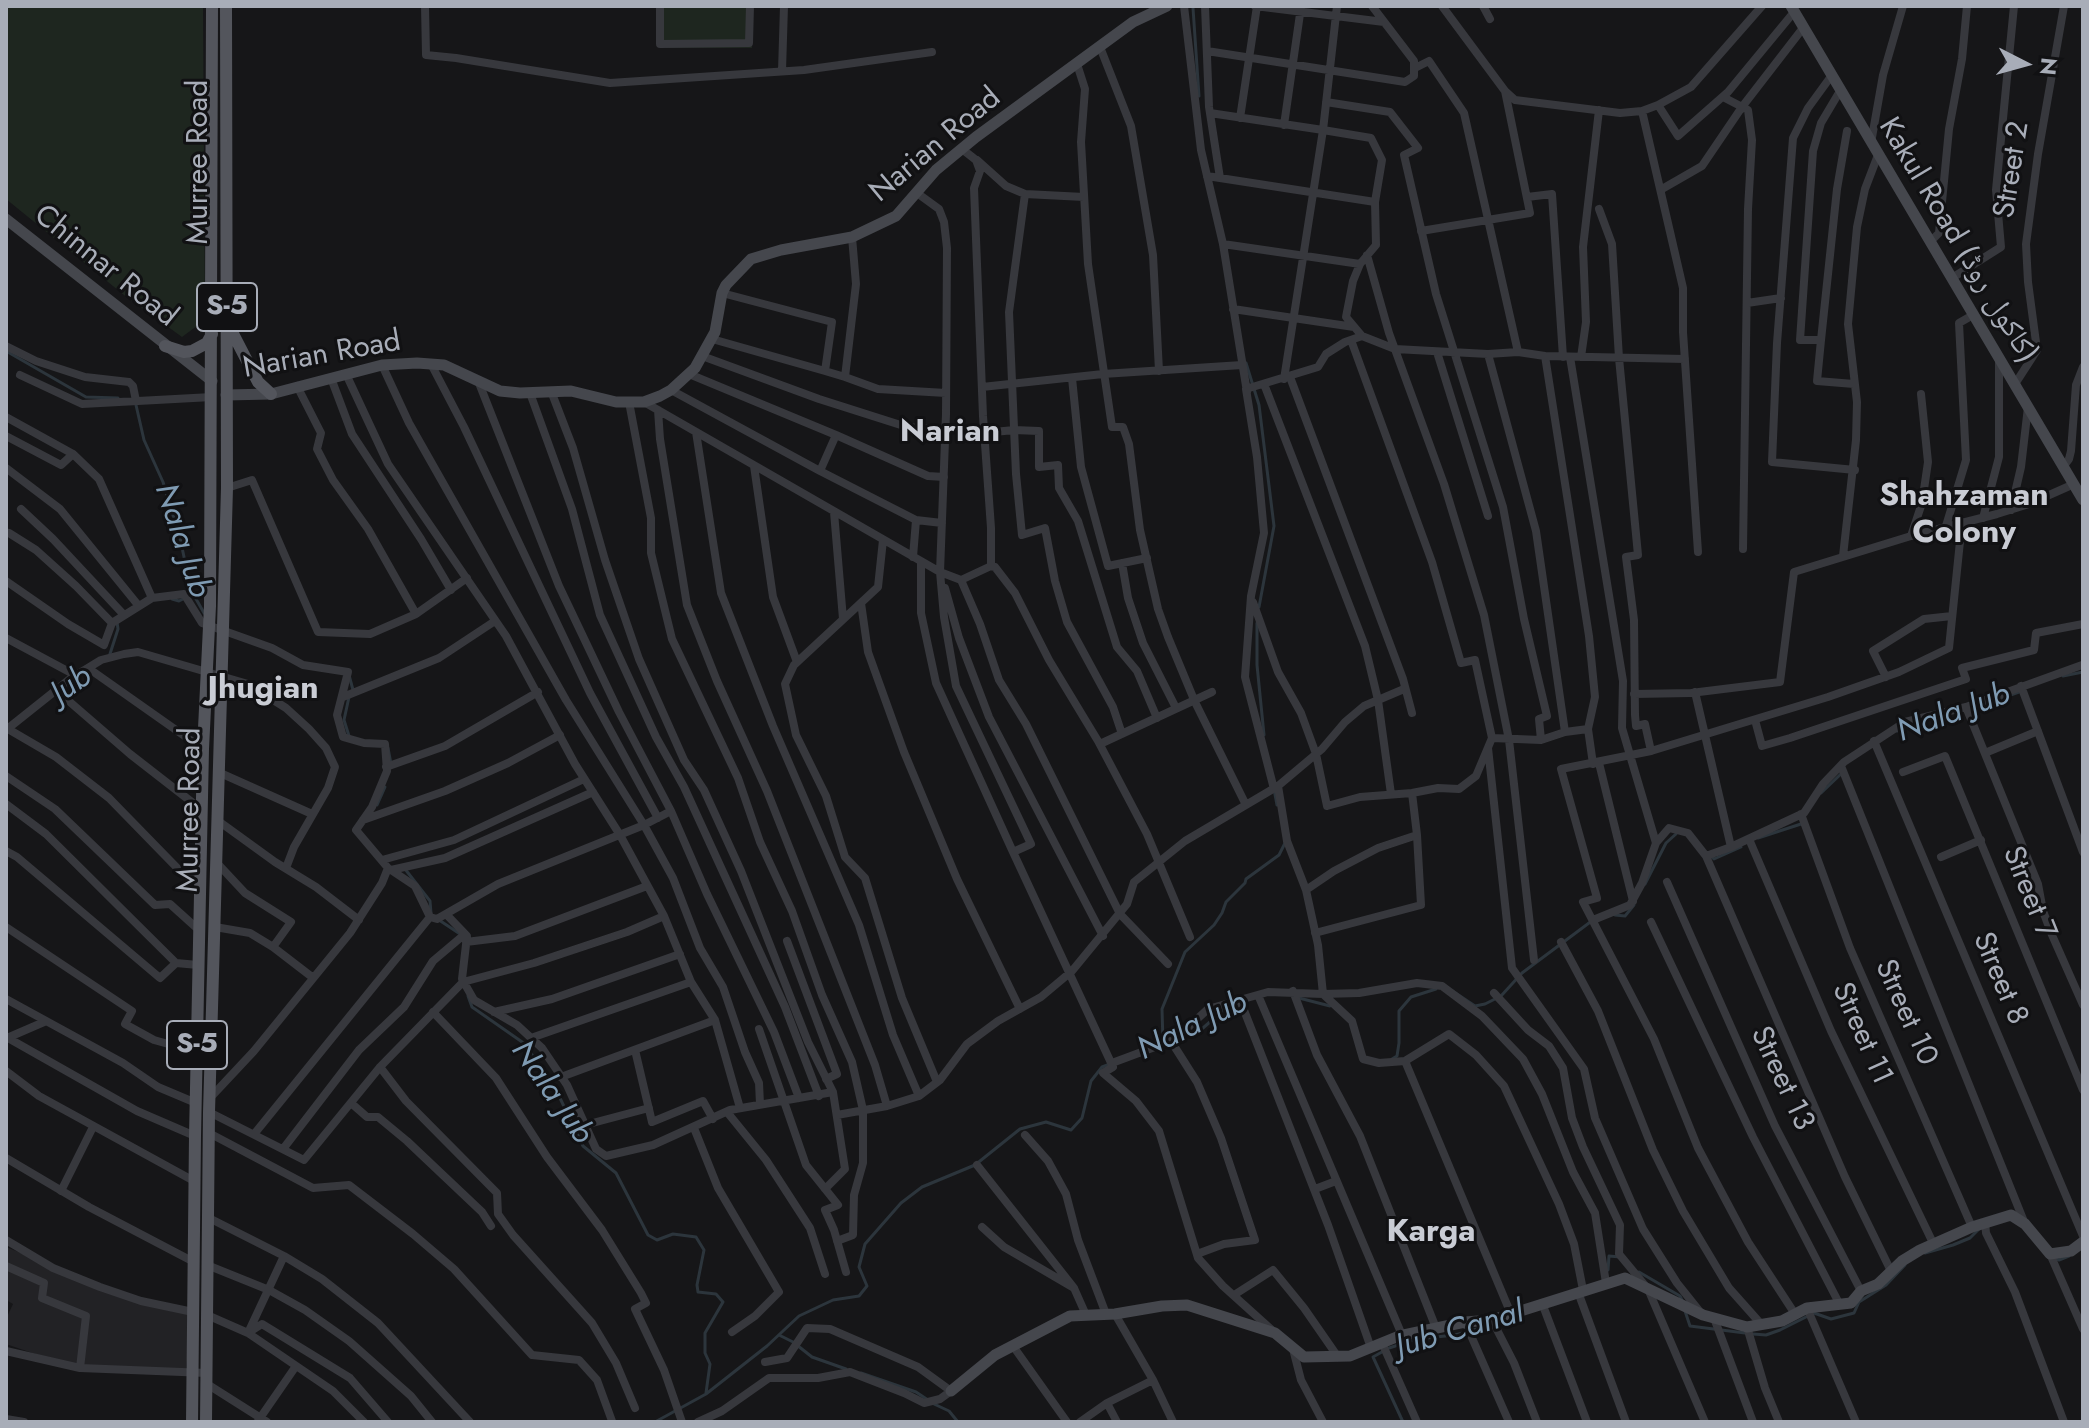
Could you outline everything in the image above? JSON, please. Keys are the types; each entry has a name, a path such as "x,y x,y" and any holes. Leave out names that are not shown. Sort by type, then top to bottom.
{"main road":[{"name":"Murree Road","path":"192,1422 200,881 210,606 212,6"},
{"name":"Murree Road","path":"208,1421 206,1265 209,1112 227,483 226,6"},
{"name":"Narian Road","path":"226,395 271,394 382,365 431,364 444,365 500,391 571,391 584,396 644,402 671,390 689,374 712,339 722,293 741,267 751,259 781,250 852,237 896,216 936,170 962,149 1133,22 1167,6"},
{"name":"Kakul Road (کاکول روڈ)","path":"1792,9 2083,500"},
{"path":"212,78 226,78"},
{"name":"Chinnar Road","path":"6,219 212,381"},
{"path":"227,322 258,382 271,394"},
{"path":"165,346 184,352 192,351 207,343 212,334"},
{"path":"211,478 227,483"},
{"path":"199,958 214,952"},
{"path":"951,1391 995,1355 1070,1316 1187,1305 1275,1333 1304,1357 1338,1357 1350,1356 1402,1335 1465,1322 1492,1320 1625,1278 1709,1317 1747,1327 1782,1321 1807,1308 1851,1303 1861,1291 1878,1284 1902,1261 1972,1227 2011,1215 2025,1224 2050,1254 2071,1251 2083,1239"}],"street":[{"path":"425,6 426,55 610,83 782,71 932,52"},
{"path":"660,6 660,44 749,43 750,6"},
{"path":"782,71 784,6"},
{"path":"1184,6 1201,150 1223,244 1257,457 1264,533 1251,596 1245,677 1276,787 1287,841 1306,890 1323,994 1352,1021 1363,1059 1379,1063 1405,1061 1449,1034 1476,1055 1504,1086 1574,1244 1580,1291 1626,1422"},
{"path":"1205,6 1210,113 1220,178"},
{"path":"1240,118 1256,6 1336,11 1384,22"},
{"path":"1207,51 1405,82 1414,76 1414,61 1372,6"},
{"path":"1442,6 1515,100 1620,113 1642,111 1691,87 1762,6"},
{"path":"1483,6 1490,19"},
{"path":"1871,143 1879,113 1883,75 1903,6"},
{"path":"1930,242 1939,233 1949,129 1962,59 1967,6"},
{"path":"1952,278 2001,247 1996,190 2014,6"},
{"name":"Street 2","path":"2015,384 2037,350 2026,244 2064,6"},
{"path":"1284,125 1300,8"},
{"path":"1658,105 1678,136 1723,97 1792,9"},
{"path":"1336,11 1323,130 1292,318 1287,378 1372,591 1412,713"},
{"path":"1662,189 1702,166 1742,107 1803,28"},
{"path":"1100,47 1131,126 1153,255 1159,371"},
{"path":"1415,68 1429,61 1464,113 1518,352"},
{"path":"1077,64 1085,89 1081,142 1088,264 1112,427 1123,427 1129,444 1158,609 1194,700 1246,805"},
{"path":"1832,75 1808,108 1793,138 1772,462 1855,470"},
{"path":"1421,231 1530,213 1505,91"},
{"path":"1821,340 1800,340 1813,151 1821,123 1840,91"},
{"path":"1723,97 1748,110 1752,140 1743,549"},
{"path":"1326,102 1390,112 1418,148 1404,155 1453,352 1503,507 1524,619 1547,716 1539,719 1541,740"},
{"path":"1581,357 1586,322 1583,247 1599,110"},
{"path":"1642,111 1683,288 1698,552"},
{"path":"1210,113 1371,138 1382,160 1375,202 1376,245 1360,264 1353,281 1346,317 1362,336 1395,349 1437,352 1685,359"},
{"path":"1847,131 1837,189 1817,381 1854,384"},
{"path":"962,149 1006,186 1025,194 1084,197"},
{"path":"1843,556 1855,470 1857,402 1848,324 1857,227 1865,189 1878,155"},
{"path":"976,160 980,171 974,188 991,566"},
{"path":"1207,176 1375,202"},
{"path":"917,193 939,209 947,248 940,572 944,617 956,686 1031,844 1013,852"},
{"path":"1025,194 1009,312 1022,535 1045,528 1067,622 1113,707 1122,734"},
{"path":"1527,197 1552,194 1567,357 1623,681 1622,728 1656,843"},
{"path":"1599,209 1612,244 1619,358 1638,555 1626,557 1634,620 1636,726 1645,724 1651,751"},
{"path":"845,377 856,284 852,237"},
{"path":"1223,244 1360,264"},
{"path":"1367,255 1395,349 1444,484 1484,615 1509,740 1534,960"},
{"path":"722,293 832,322 825,371"},
{"path":"1747,303 1781,298"},
{"path":"1233,309 1354,327"},
{"path":"1946,526 1966,460 1959,323 1973,315"},
{"path":"1247,393 1246,389 1318,367 1326,354 1362,336"},
{"path":"712,339 878,389 946,393"},
{"path":"1251,596 1278,672 1301,713 1316,754 1327,806 1360,797 1438,788 1459,789 1476,776 1492,738 1475,660 1461,663 1432,562 1351,340"},
{"path":"6,346 82,404 212,397"},
{"path":"1437,352 1488,516"},
{"path":"1488,354 1536,531 1565,732"},
{"path":"702,356 907,427 945,430"},
{"path":"1545,356 1589,636 1595,697 1588,729 1633,901"},
{"path":"1983,518 1999,457 1999,359"},
{"path":"431,364 590,693 658,818"},
{"path":"382,365 409,423 559,687 673,878 700,948 723,987 759,1083 760,1104"},
{"path":"982,387 1103,374 1242,365"},
{"path":"2063,467 2071,451 2076,385 2083,367"},
{"path":"20,375 36,371 129,382 136,401"},
{"path":"346,374 388,464 495,621 664,916 691,982 715,1020 740,1108"},
{"path":"689,374 928,476 944,477"},
{"path":"331,378 352,434 451,590"},
{"path":"1072,378 1081,467 1108,566 1147,558"},
{"path":"479,383 559,586 619,712 671,811 707,894 774,1032 799,1098"},
{"path":"1264,384 1365,646 1378,700 1391,794"},
{"path":"297,386 321,433 317,449 333,480 368,529 416,614"},
{"path":"671,390 916,520 942,523"},
{"path":"551,391 573,448 605,560 639,659 684,760 704,790 741,871 808,1042 833,1092 845,1169 825,1189"},
{"path":"530,393 572,509 600,615 656,737 684,787 785,1007 819,1096"},
{"path":"1911,536 1922,503 1927,471 1921,394"},
{"path":"629,402 651,518 651,553 672,639 738,778 760,842 792,911 822,995 852,1062 863,1110 863,1163 854,1195 853,1235 837,1241"},
{"path":"644,402 917,560 961,580 999,680 1026,724 1120,914 1168,964"},
{"path":"2011,510 2021,467 2028,406"},
{"path":"658,410 687,605 717,681 767,791 875,1065 887,1106"},
{"path":"6,417 73,454 99,479 152,598"},
{"path":"984,433 1039,431 1039,467 1058,465 1059,488 1078,521 1117,647 1137,671 1157,718"},
{"path":"696,432 721,593 773,726 859,925 893,1035 919,1096"},
{"path":"820,471 836,435"},
{"path":"6,436 61,465 73,454"},
{"path":"754,466 773,597 797,662"},
{"path":"6,468 60,509 138,605"},
{"path":"227,483 252,480 318,632 370,634 416,614 467,578"},
{"path":"1634,694 1695,692 1780,682 1794,572 1911,536 2011,510 2074,484"},
{"path":"21,509 124,615"},
{"path":"834,512 843,619"},
{"path":"916,520 921,613 936,683 1112,1063 1113,1067 1103,1073 1136,1101 1159,1131 1197,1254 1223,1286 1275,1333"},
{"path":"1795,1314 1748,1242 1698,1148 1654,1039 1583,902 1597,898 1561,769 1651,751 1755,720 1886,677 1949,648 1962,522"},
{"path":"9,533 46,559 112,623"},
{"path":"883,540 878,587 797,662 785,684 796,735 826,796 845,857 865,878 902,998 937,1082"},
{"path":"1122,563 1128,598 1143,643 1176,708"},
{"path":"961,580 991,566"},
{"path":"991,566 998,570 1015,593 1049,660 1100,744 1147,834 1190,937"},
{"path":"940,572 959,638 989,717 1103,936"},
{"path":"6,581 104,645"},
{"path":"101,660 112,623 152,598 184,594 199,622 272,648 303,665 348,672 337,715 343,737 364,743 385,744 386,767 372,807 356,830 387,866 415,886 430,917 437,919 524,873 644,825 671,811"},
{"path":"861,603 868,652 904,752 957,879 1020,1009"},
{"path":"1886,677 1873,651 1924,619 1952,616"},
{"path":"343,697 439,658 495,621"},
{"path":"1755,720 1762,746 1790,738 1966,679 1962,668 2034,650 2036,633 2083,624"},
{"path":"6,638 75,675"},
{"path":"200,881 185,876 109,798 56,757 7,729 75,675 101,660 138,652 248,684 286,708 326,748 335,767 328,788 294,847 286,868"},
{"path":"88,668 203,749"},
{"path":"1706,856 1801,814 1841,766 1905,722 1966,707 2021,686 2083,668"},
{"path":"2021,686 2083,852"},
{"path":"837,1115 887,1106 919,1096 937,1082 967,1044 1041,997 1070,973 1120,914 1127,904 1134,882 1185,841 1276,787 1316,754 1364,706 1404,689"},
{"path":"56,690 130,754 202,810"},
{"path":"386,767 445,746 538,692"},
{"path":"1100,744 1212,692"},
{"path":"1695,692 1731,847"},
{"path":"1966,707 2038,884 2043,911 2083,1005"},
{"path":"1492,738 1541,740 1588,729"},
{"path":"1985,753 2038,731"},
{"path":"362,820 445,791 508,763 560,735"},
{"name":"Street 8","path":"1874,741 2083,1239"},
{"path":"1487,747 1512,968 1584,1069 1595,1118 1643,1229 1677,1283 1709,1317 1753,1422"},
{"name":"Street 7","path":"1903,772 1945,756 2083,1090"},
{"path":"1841,766 2025,1224"},
{"path":"218,772 312,814"},
{"path":"6,776 55,809 155,905 170,904 200,931"},
{"path":"387,866 454,840 584,779"},
{"path":"387,866 445,858 593,792"},
{"path":"1315,933 1421,905 1412,793"},
{"path":"6,804 46,834 176,963"},
{"name":"Street 10","path":"1801,814 1850,948 1972,1227"},
{"path":"217,820 359,920"},
{"path":"1593,920 1630,905 1656,843 1669,828 1688,833 1706,856 1832,1148 1891,1271"},
{"path":"1306,890 1378,848 1417,835"},
{"name":"Street 11","path":"1749,839 1831,1031 1934,1245"},
{"path":"1941,857 1981,840"},
{"path":"6,851 160,978 176,963 199,958"},
{"path":"216,863 245,893 291,922 273,947"},
{"path":"210,1098 254,1051 359,920 382,883 387,866"},
{"name":"Street 13","path":"1667,882 1775,1126 1861,1291"},
{"path":"283,1149 359,1050 404,1007 433,961 466,938 515,936 647,886"},
{"path":"446,914 466,938 463,982 474,1000 517,1025 542,1048 561,1077 596,1149 606,1156 653,1145 740,1108 833,1092"},
{"path":"209,1112 304,1160 380,1067 463,982 534,963 627,932 664,916"},
{"path":"255,1133 430,917"},
{"path":"1651,922 1753,1137 1840,1305"},
{"path":"6,927 132,1011 125,1024 154,1040 197,1052"},
{"path":"215,927 250,933 312,977"},
{"path":"787,941 837,1074 826,1079"},
{"path":"1561,942 1598,1011 1653,1150 1683,1211 1729,1288 1761,1324"},
{"path":"494,1012 552,999 680,954"},
{"path":"531,1038 691,982"},
{"path":"1112,1063 1172,1042 1208,1009 1258,995 1293,991 1359,993 1417,983 1442,986 1482,1016 1523,1059 1542,1094 1573,1172 1595,1213 1606,1283"},
{"path":"1293,991 1317,1055 1360,1136 1436,1328"},
{"path":"1494,993 1528,1030 1549,1046 1563,1068 1572,1118 1620,1225 1619,1254 1648,1289 1705,1422"},
{"path":"1258,995 1402,1335"},
{"path":"6,999 123,1063 158,1087 196,1103"},
{"path":"1240,1000 1377,1345 1417,1422"},
{"path":"433,1012 496,1078 547,1157 602,1230 641,1293 646,1303 635,1309 664,1370 682,1422"},
{"path":"561,1077 715,1020"},
{"path":"7,1038 44,1022"},
{"path":"759,1029 806,1165 838,1205 825,1210 846,1272"},
{"path":"7,1038 137,1111 195,1136"},
{"path":"1172,1042 1197,1082 1221,1138 1255,1240 1224,1244 1197,1254"},
{"path":"635,1050 652,1122 703,1101 713,1119"},
{"path":"1405,1061 1439,1149 1511,1314"},
{"path":"380,1067 406,1101 497,1193 498,1214 592,1323 616,1363 635,1408"},
{"path":"6,1071 39,1096 194,1181"},
{"path":"351,1103 367,1117 378,1117 407,1141 482,1212 491,1226"},
{"path":"585,1125 649,1108"},
{"path":"727,1112 766,1160 810,1228 825,1274"},
{"path":"61,1191 93,1127"},
{"path":"694,1128 718,1188 779,1292 755,1316 732,1332"},
{"path":"209,1133 313,1188 349,1185 454,1269 532,1355 579,1360 597,1380 612,1421"},
{"path":"1025,1135 1048,1161 1066,1194 1078,1240 1110,1314 1153,1380 1173,1422"},
{"path":"6,1158 192,1261"},
{"path":"977,1165 1074,1288 1086,1315"},
{"path":"1315,1189 1336,1181"},
{"path":"207,1217 322,1279 378,1323 470,1422"},
{"path":"1985,1222 1986,1233 2015,1292 2064,1422"},
{"path":"982,1227 1004,1247 1074,1288"},
{"path":"6,1240 53,1268 100,1287 141,1301 193,1312"},
{"path":"2050,1254 2083,1329"},
{"path":"248,1333 284,1256"},
{"path":"206,1265 269,1290 305,1310 349,1341 411,1396 432,1422"},
{"path":"6,1266 44,1283 42,1298 86,1316 80,1368"},
{"path":"1234,1295 1273,1270 1338,1357"},
{"path":"1542,1303 1587,1422"},
{"path":"1807,1308 1856,1422"},
{"path":"207,1315 248,1333 333,1391 364,1422"},
{"path":"1492,1320 1514,1363 1537,1422"},
{"path":"1465,1322 1509,1422"},
{"path":"248,1333 262,1324 350,1378 388,1422"},
{"path":"1747,1327 1765,1388 1779,1422"},
{"path":"698,1422 722,1411 769,1378 818,1378 850,1372 924,1403 940,1399 951,1391 918,1367 830,1329 807,1328 787,1358 765,1362"},
{"path":"1013,1346 1067,1422"},
{"path":"1293,1348 1301,1380 1323,1422"},
{"path":"6,1351 80,1368 192,1373 207,1378 261,1420 296,1366"},
{"path":"1080,1422 1107,1403 1153,1380"},
{"path":"1107,1403 1117,1422"},
{"path":"6,1419 24,1422"}],"shaded area":[{"path":"6,6 203,6 205,320 182,337 124,295 6,199"},
{"path":"663,6 752,6 752,48 663,48"},
{"path":"6,1247 127,1295 191,1313 186,1370 76,1368 6,1344 6,1319 13,1304 6,1300"}],"waterway":[{"path":"1193,8 1199,96"},
{"name":"Nala Jub","path":"6,351 86,397 118,398"},
{"path":"1246,363 1259,405 1274,526 1259,607"},
{"name":"Nala Jub","path":"136,405 144,440 163,482 180,538 191,590 204,613"},
{"name":"Jub","path":"172,599 179,601 193,594"},
{"name":"Jub","path":"109,657 118,629 117,622"},
{"path":"1257,623 1257,665 1264,735"},
{"name":"Nala Jub","path":"2063,676 2083,672"},
{"name":"Nala Jub","path":"349,675 353,690"},
{"name":"Nala Jub","path":"1977,707 2019,692"},
{"name":"Nala Jub","path":"349,697 344,720 349,736"},
{"name":"Nala Jub","path":"1897,731 1920,722"},
{"name":"Nala Jub","path":"388,748 391,764"},
{"name":"Nala Jub","path":"1821,793 1842,773"},
{"name":"Nala Jub","path":"377,805 385,787"},
{"path":"1274,789 1277,805"},
{"name":"Nala Jub","path":"1758,838 1803,821"},
{"name":"Nala Jub","path":"1645,884 1666,843 1676,834"},
{"path":"1163,1043 1162,1009 1185,952 1214,925 1226,902 1246,879 1279,855 1285,843"},
{"name":"Nala Jub","path":"1712,857 1714,859 1741,847"},
{"name":"Nala Jub","path":"405,869 430,901 431,913"},
{"name":"Nala Jub","path":"1615,915 1625,916 1634,905"},
{"name":"Nala Jub","path":"439,920 463,936"},
{"name":"Nala Jub","path":"1451,990 1475,1006 1485,1004 1501,996 1522,973 1593,920"},
{"name":"Nala Jub","path":"1392,1059 1397,1056 1399,1043 1399,1011 1411,997 1436,989"},
{"name":"Nala Jub","path":"468,996 472,1007 525,1044 558,1094 583,1146 616,1173 648,1235 657,1240 673,1234 696,1237 704,1250 698,1292 716,1294 723,1302 705,1333 705,1353 710,1364 706,1393"},
{"name":"Nala Jub","path":"1299,998 1330,1006"},
{"name":"Nala Jub","path":"1180,1038 1203,1028 1227,1007"},
{"name":"Nala Jub","path":"655,1422 706,1394 767,1346 799,1316 833,1300 859,1296 867,1286 859,1267 865,1244 901,1203 922,1187 975,1165 1020,1129 1046,1122 1071,1130 1082,1118 1091,1081 1102,1067 1110,1064"},
{"name":"Jub Canal","path":"1925,1253 1970,1238 1979,1229"},
{"name":"Jub Canal","path":"1608,1270 1609,1256 1620,1257"},
{"name":"Jub Canal","path":"2053,1258 2059,1260 2069,1256"},
{"name":"Jub Canal","path":"1753,1334 1766,1335 1814,1313 1831,1319 1854,1313 1859,1302 1886,1285 1905,1265"},
{"name":"Jub Canal","path":"1639,1272 1682,1300"},
{"name":"Jub Canal","path":"1685,1311 1690,1326 1745,1333"},
{"name":"Jub Canal","path":"1403,1422 1373,1357 1417,1339 1455,1335 1503,1322"},
{"path":"779,1335 812,1357 846,1369"},
{"path":"861,1373 916,1392 928,1400"},
{"path":"934,1404 949,1411 958,1422"}],"district":[{"name":"Narian","path":"950,433"},
{"name":"Shahzaman Colony","path":"1964,516"},
{"name":"Jhugian","path":"263,690"},
{"name":"Karga","path":"1431,1233"}]}
